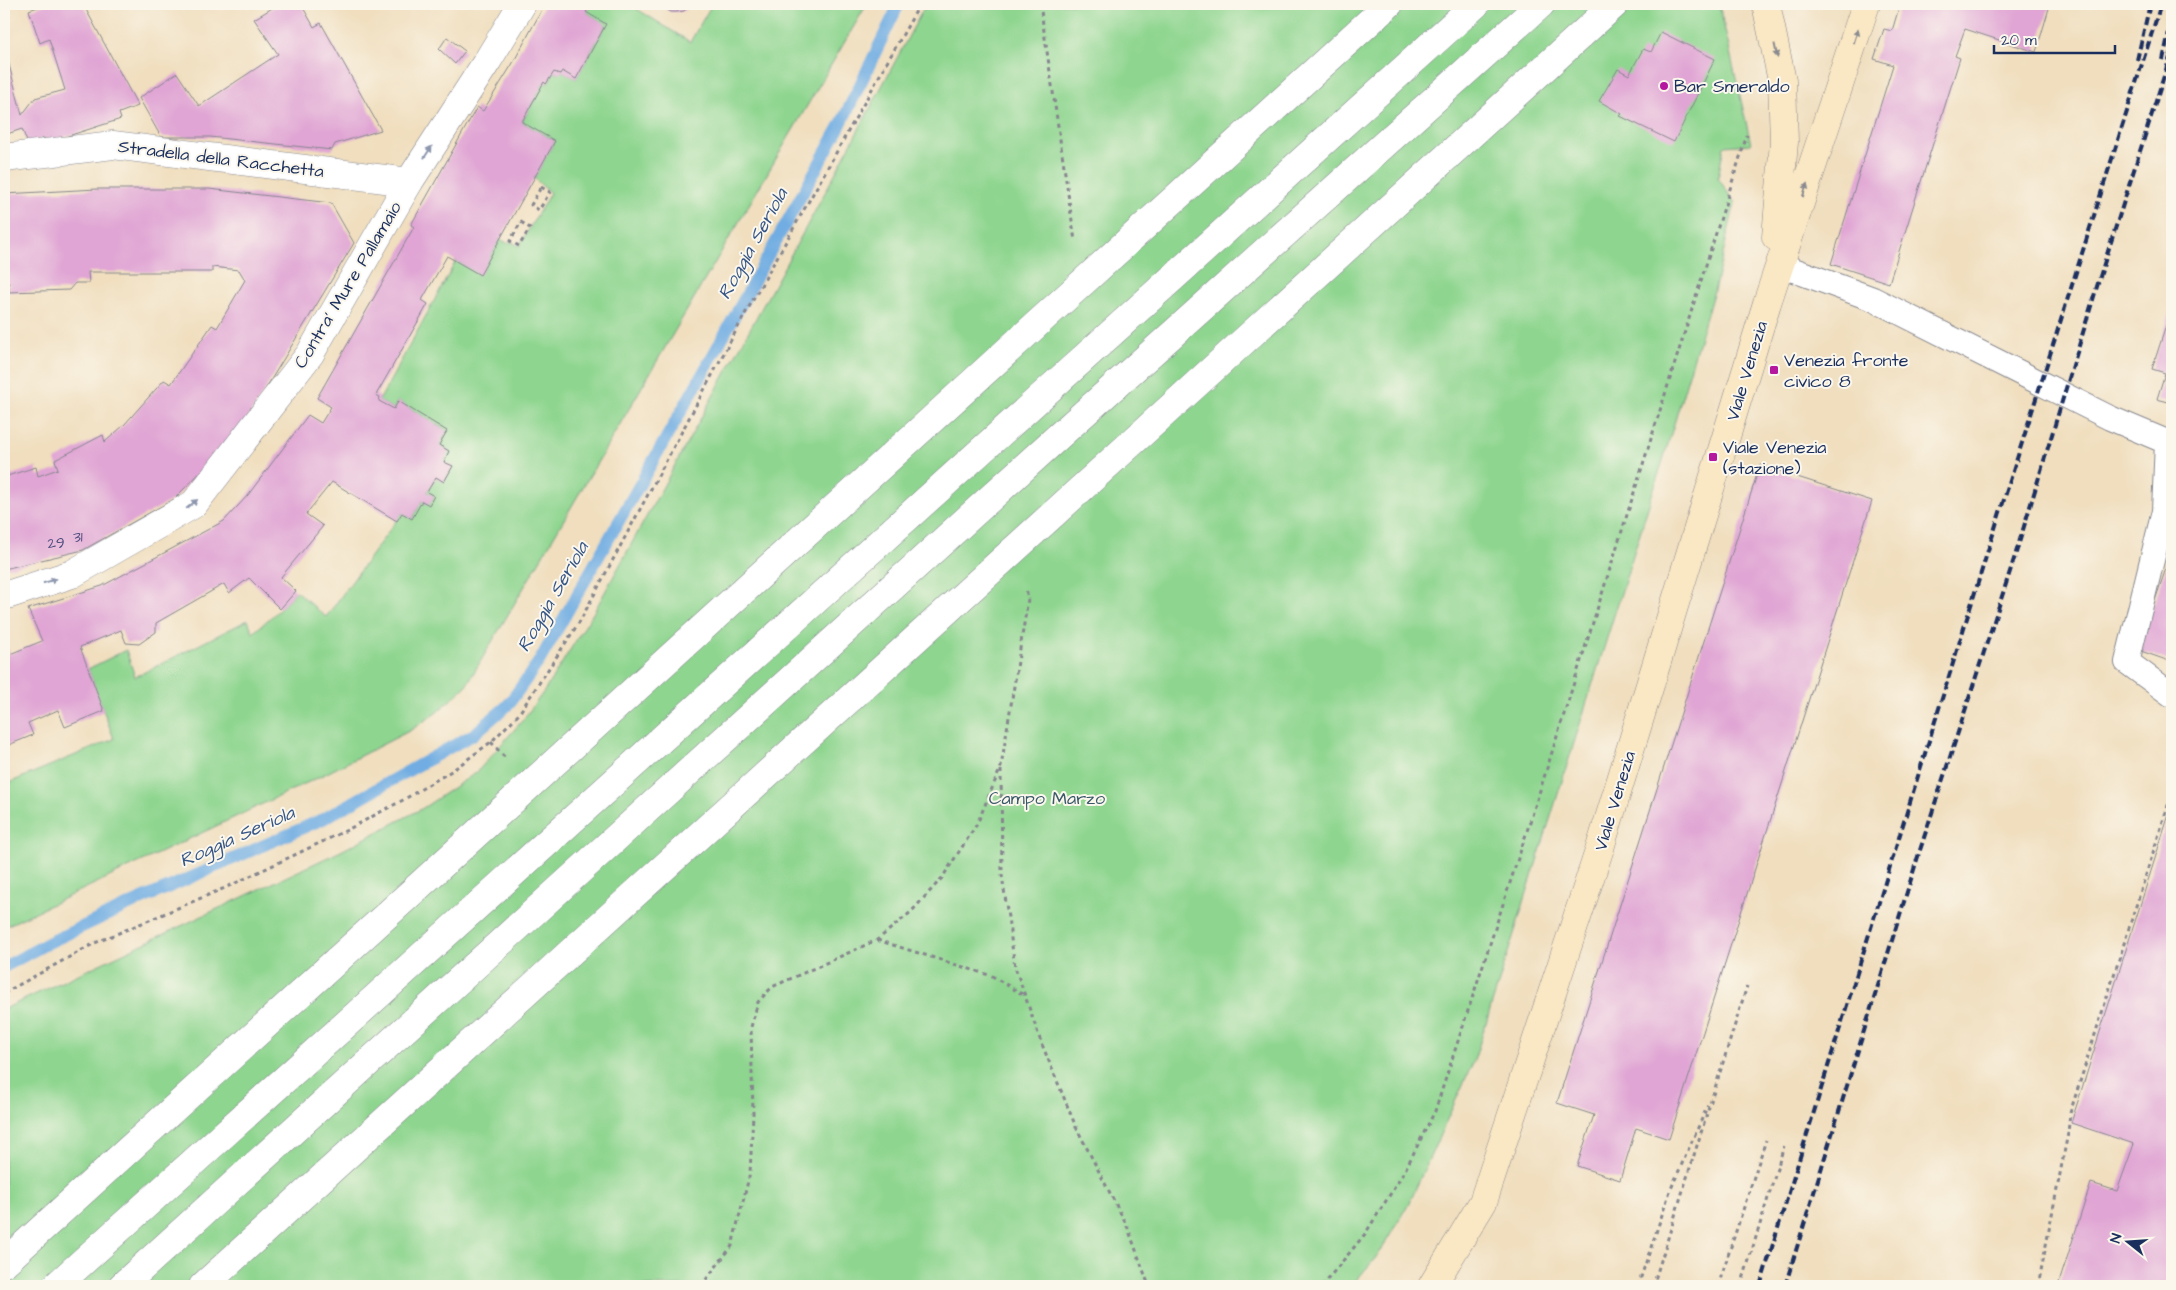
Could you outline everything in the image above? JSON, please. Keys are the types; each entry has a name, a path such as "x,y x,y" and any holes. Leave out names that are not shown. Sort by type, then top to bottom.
{"main road":[{"name":"Viale Venezia","path":"1766,4 1782,81 1784,142 1780,208 1768,303"},
{"name":"Viale Venezia","path":"1432,1286 1483,1202 1600,848 1768,303 1866,4"}],"street":[{"name":"Contra' Mure Pallamaio","path":"4,596 72,574 194,504 310,354 409,182 522,4"},
{"path":"4,1262 1389,4"},
{"path":"56,1286 1476,4"},
{"path":"122,1286 1060,435 1540,4"},
{"path":"203,1286 1615,4"},
{"name":"Stradella della Racchetta","path":"4,158 113,144 409,182"}],"lane":[{"path":"1780,265 1873,298 2110,418 2167,442 2164,511 2126,662 2172,695"}],"path":[{"path":"4,993 95,942 227,887 338,834 403,800 453,770 491,742 518,716 580,621 745,314 920,4"},
{"path":"1040,4 1075,243"},
{"path":"1322,1286 1365,1234 1403,1174 1435,1111 1529,825 1749,128"},
{"path":"541,187 550,192 539,210 530,205 541,187"},
{"path":"521,222 530,228 519,246 510,240 521,222"},
{"path":"1025,582 1028,599 1001,767 1002,875 1015,967 1041,1042 1073,1118 1128,1228 1149,1286"},
{"path":"701,1286 732,1246 750,1172 753,1114 751,1027 758,1002 772,987 877,940 911,912 942,878 977,824 1001,767"},
{"path":"2038,1286 2068,1133 2070,1113 2172,793"},
{"path":"877,940 992,976 1026,996"},
{"path":"1653,1286 1747,986"},
{"path":"1638,1286 1670,1191 1714,1091"},
{"path":"1718,1286 1766,1140"},
{"path":"1741,1286 1784,1146"}],"green space":[{"path":"591,4 629,4 690,42 712,4 867,4 466,686 436,713 411,730 315,779 4,927 4,785 114,739 88,669 126,650 135,677 248,620 253,633 280,609 296,591 326,617 402,513 412,519 422,501 429,505 434,496 427,492 436,477 444,482 452,466 444,462 449,451 439,445 447,431 398,401 394,409 379,401 456,261 480,274 500,239 509,244 510,241 519,246 550,193 534,178 555,141 522,122 544,82 547,84 554,72 560,74 562,71 576,79 606,25 586,12"},
{"name":"Campo Marzo","path":"926,4 1719,4 1751,144 1724,146 1718,178 1735,203 1715,287 1668,444 1475,1058 1410,1201 1379,1254 1351,1286 4,1286 4,1009 341,851 423,808 477,772 522,721 545,690 595,610 815,211"}],"building":[{"path":"47,4 83,4 138,106 119,113 121,119 46,143 44,138 28,144 22,129 4,135 4,53 6,53 22,115 35,98 65,90 49,39 40,43 29,10"},
{"path":"279,4 301,4 314,27 321,23 381,130 335,144 332,150 210,137 161,137 139,98 177,73 199,106 278,54 254,19"},
{"path":"545,4 591,4 586,12 606,24 576,79 562,71 560,74 554,72 546,84 544,82 524,118 522,122 555,141 480,275 447,256 422,300 428,304 376,395 380,397 379,401 394,409 398,401 447,431 439,445 449,451 444,462 453,466 444,482 436,477 427,492 434,496 429,505 422,501 412,519 402,513 397,521 332,482 306,514 323,526 281,577 296,591 280,609 249,578 229,593 224,584 156,623 156,632 139,644 126,643 121,630 80,647 104,711 65,727 58,710 28,723 33,735 6,746 4,740 4,639 10,654 42,641 28,609 102,586 224,521 248,495 308,415 321,423 331,407 317,398 414,227 411,225 477,107 483,111 513,63"},
{"path":"657,4 691,4 684,11 671,12"},
{"path":"1900,4 2050,5 2036,52 1965,29 1955,56 1960,58 1889,283 1831,264 1893,65 1874,59 1884,29 1892,31"},
{"path":"1661,32 1715,59 1674,142 1620,116 1622,114 1599,101 1618,69 1629,75 1643,49 1651,52"},
{"path":"447,37 465,51 455,64 439,49"},
{"path":"97,189 209,189 331,203 354,243 238,434 174,499 83,550 4,569 4,477 36,467 38,476 58,469 55,460 103,435 105,442 124,425 164,380 171,384 212,325 217,328 245,280 239,270 212,267 212,272 88,272 89,283 75,283 69,290 9,292 9,283 4,283 4,194"},
{"path":"2172,307 2172,403 2157,399 2165,373 2152,369"},
{"path":"1760,465 1872,501 1669,1139 1636,1128 1620,1180 1577,1166 1594,1115 1557,1103"},
{"path":"2172,551 2172,662 2138,650"},
{"path":"2172,805 2172,1286 2058,1286 2091,1183 2117,1191 2134,1144 2071,1123"}],"waterway":[{"name":"Roggia Seriola","path":"4,967 48,943 122,908 323,819 474,734 508,705 540,660 703,373 840,126 899,4"}],"railway":[{"path":"2137,60 2150,4"},
{"path":"1760,1286 1989,547 2161,4"},
{"path":"2163,60 2172,18"},
{"path":"1785,1286 1920,850 2015,556 2102,270 2172,51"}],"place":[{"name":"Bar Smeraldo","path":"1664,86"},
{"name":"Venezia fronte civico 8","path":"1774,370"},
{"name":"Viale Venezia (stazione)","path":"1713,457"}]}
